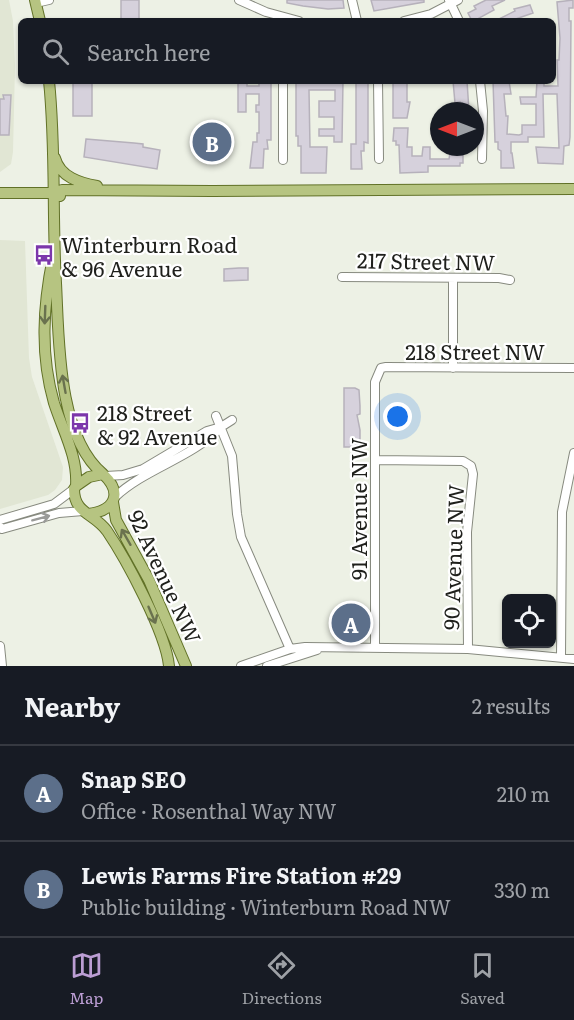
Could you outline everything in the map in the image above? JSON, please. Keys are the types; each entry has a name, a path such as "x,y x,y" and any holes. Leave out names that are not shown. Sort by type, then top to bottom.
{"main road":[{"path":"36,2 39,18"},
{"name":"92 Avenue NW","path":"49,84 54,193 53,257 64,388 85,454 113,485 116,520 149,580 186,666"},
{"path":"53,149 60,169 70,177 94,185 126,190"},
{"path":"0,193 54,193 62,190 574,189"},
{"path":"54,193 64,197 155,197 204,191"},
{"path":"468,191 529,196 574,196"},
{"name":"92 Avenue NW","path":"53,257 46,294 46,361 54,402 76,466 75,502 105,528 128,566 152,615 169,666"},
{"path":"75,488 89,477 105,475"},
{"name":"92 Avenue NW","path":"86,512 102,510 114,500"}],"street":[{"path":"36,2 49,0"},
{"path":"239,0 280,18"},
{"path":"352,0 356,18"},
{"path":"416,18 431,14 453,1 458,18"},
{"path":"283,84 283,160"},
{"path":"378,84 379,159"},
{"path":"480,84 483,111 482,159"},
{"name":"217 Street NW","path":"342,277 505,278 510,280"},
{"path":"453,278 453,368"},
{"name":"218 Street NW","path":"378,372 381,368 386,367 574,369"},
{"name":"91 Avenue NW","path":"375,646 375,382 378,372"},
{"path":"216,416 232,456 237,514 242,537 290,649"},
{"path":"114,500 138,480 211,437 232,420"},
{"path":"105,475 123,475 143,468 207,431 221,427"},
{"path":"561,657 562,512 574,453"},
{"name":"90 Avenue NW","path":"375,460 463,461 471,466 473,474 467,532 468,649"},
{"path":"0,520 54,504 75,488"},
{"path":"0,527 65,512 86,512"},
{"path":"0,646 2,666"},
{"path":"241,666 290,649 375,646 468,649 574,659"},
{"path":"267,666 329,647"}],"shaded area":[{"path":"0,0 9,0 13,21 15,66 13,152 11,164 0,172"},
{"path":"0,240 25,241 29,358 32,377 63,467 62,480 48,495 0,509"}],"building":[{"path":"121,0 139,0 139,18 121,18"},
{"path":"287,0 343,0 344,8 303,6 287,3"},
{"path":"371,0 424,0 424,2 374,11"},
{"path":"486,0 505,0 492,6 494,10 479,18 470,18 468,13 476,9 474,6"},
{"path":"573,0 573,8 569,8 569,21 571,21 570,137 569,145 564,146 563,164 538,163 536,147 559,148 557,94 543,94 544,137 528,137 528,142 511,142 514,168 501,168 501,151 498,149 498,142 495,142 493,84 509,84 511,94 504,94 506,116 508,116 507,134 519,135 522,134 522,125 536,125 536,104 521,104 520,97 536,97 537,84 558,86 557,60 559,60 560,38 557,2"},
{"path":"530,5 533,13 519,18 501,18 515,11 514,9"},
{"path":"73,84 92,84 92,116 73,116"},
{"path":"238,84 259,86 259,84 271,84 271,140 267,140 268,149 264,149 263,168 250,168 253,142 257,142 257,133 259,133 259,112 256,112 256,105 259,105 259,94 246,94 246,112 238,112"},
{"path":"296,84 343,84 342,142 334,142 334,136 319,136 319,129 334,129 334,117 319,117 319,101 335,101 335,90 309,90 310,147 327,147 326,173 301,173 301,146 298,146 298,136 296,136"},
{"path":"356,84 368,84 368,143 364,142 364,151 361,151 362,169 351,169 351,144 356,144"},
{"path":"393,84 407,84 407,102 410,102 407,118 393,118"},
{"path":"453,84 467,84 468,102 455,102"},
{"path":"3,95 11,95 9,135 0,135 0,99 4,99"},
{"path":"394,128 408,128 407,147 412,147 412,156 422,156 423,147 430,147 430,159 463,156 463,163 460,163 460,166 428,166 428,172 400,173 399,145 393,141"},
{"path":"201,129 225,129 224,155 200,155"},
{"path":"86,139 143,144 143,147 160,150 157,169 84,157"},
{"path":"248,268 248,280 224,281 224,269"},
{"path":"344,388 359,390 360,414 357,415 360,445 357,447 344,447"}],"place":[{"name":"Lewis Farms Fire Station #29","path":"212,142"},
{"name":"Winterburn Road & 96 Avenue","path":"44,255"},
{"name":"218 Street & 92 Avenue","path":"80,423"},
{"name":"Snap SEO","path":"351,623"}]}
